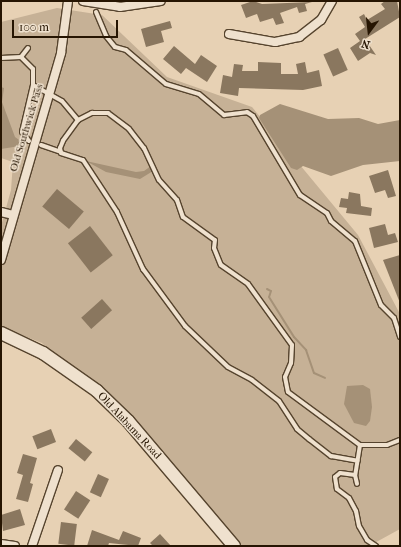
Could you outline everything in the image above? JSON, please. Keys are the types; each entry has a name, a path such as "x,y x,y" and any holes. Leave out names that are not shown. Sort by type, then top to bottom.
{"main road":[{"name":"Old Alabama Road","path":"1,333 43,353 97,391 128,421 234,546"}],"street":[{"name":"Old Southwick Pass","path":"1,260 61,52 68,1"},
{"path":"83,1 120,7 161,1"},
{"path":"229,34 275,42 299,37 321,20 332,1"},
{"path":"1,212 13,215"},
{"path":"32,546 58,470"},
{"path":"1,544 15,546"}],"lane":[{"path":"96,12 106,36 114,47 126,50 166,84 199,94 224,115 247,112 253,116 300,195 327,213 331,221 355,241 381,305 394,318 400,337"},
{"path":"1,58 21,57 28,48"},
{"path":"21,57 32,69 33,85 22,132 29,141"},
{"path":"33,85 62,101 78,120"},
{"path":"61,153 60,148 63,141 78,120 92,113 114,117 129,129 151,161 155,173 177,200 183,217 215,240 216,256 222,265 248,284 292,345 291,363 285,377 288,392 360,445 387,445 400,440"},
{"path":"40,145 83,160 117,212 143,269 185,326 228,367 252,380 279,402 297,429 309,439 331,456 358,461"},
{"path":"357,484 354,475 360,445"},
{"path":"354,475 340,473 335,477 337,489 349,498 356,511 359,526 367,540 376,546"}],"shaded area":[{"path":"57,8 102,15 167,77 252,107 358,235 400,314 400,529 369,546 230,546 124,427 42,343 1,327 1,226 11,190 13,162 1,158 1,22"},
{"path":"1,87 4,88 2,102 15,137 26,145 1,149"},
{"path":"280,104 328,119 359,118 378,124 400,120 400,161 363,165 331,176 303,166 297,170 291,168 259,118 260,115"},
{"path":"86,161 136,172 144,171 151,166 153,171 140,179 106,172"},
{"path":"363,385 370,389 372,407 370,421 366,426 354,423 344,404 347,386"}],"building":[{"path":"253,1 262,4 312,2 305,4 307,11 299,13 297,7 280,13 284,23 276,25 273,18 260,22 257,14 246,18 241,5"},
{"path":"385,1 397,1 400,17 365,39 376,55 370,53 358,61 350,48 360,41 355,34 365,27 359,17 364,14 367,20 385,9 381,4"},
{"path":"170,21 172,28 161,31 164,42 146,47 141,29"},
{"path":"174,46 195,64 201,55 217,66 207,82 186,68 181,74 163,59"},
{"path":"338,48 348,70 333,76 323,55"},
{"path":"258,62 281,63 281,74 298,74 296,64 305,62 307,73 319,70 322,86 303,90 239,88 238,96 220,93 223,75 232,77 234,64 243,65 242,71 258,71"},
{"path":"388,170 396,196 388,198 385,190 375,193 369,176"},
{"path":"57,189 84,211 69,229 42,207"},
{"path":"349,192 360,194 361,206 372,208 371,216 346,213 347,208 339,207 341,198 348,199"},
{"path":"385,224 388,235 395,233 398,242 374,248 369,228"},
{"path":"90,226 113,255 91,272 68,243"},
{"path":"400,255 400,303 383,260"},
{"path":"102,299 112,310 91,329 81,318"},
{"path":"51,429 56,442 37,449 32,436"},
{"path":"76,439 92,452 85,462 68,448"},
{"path":"23,454 37,458 30,483 33,484 28,502 16,499 23,475 17,473"},
{"path":"98,474 109,479 101,497 90,492"},
{"path":"76,491 90,500 78,519 64,509"},
{"path":"20,509 25,525 3,531 1,515"},
{"path":"61,522 77,524 74,546 58,544"},
{"path":"92,530 119,540 123,531 141,538 138,546 109,543 108,546 87,546"},
{"path":"160,534 171,546 153,546 150,543"}],"waterway":[{"path":"267,289 271,291 269,297 294,337 306,350 314,373 325,378"}]}
